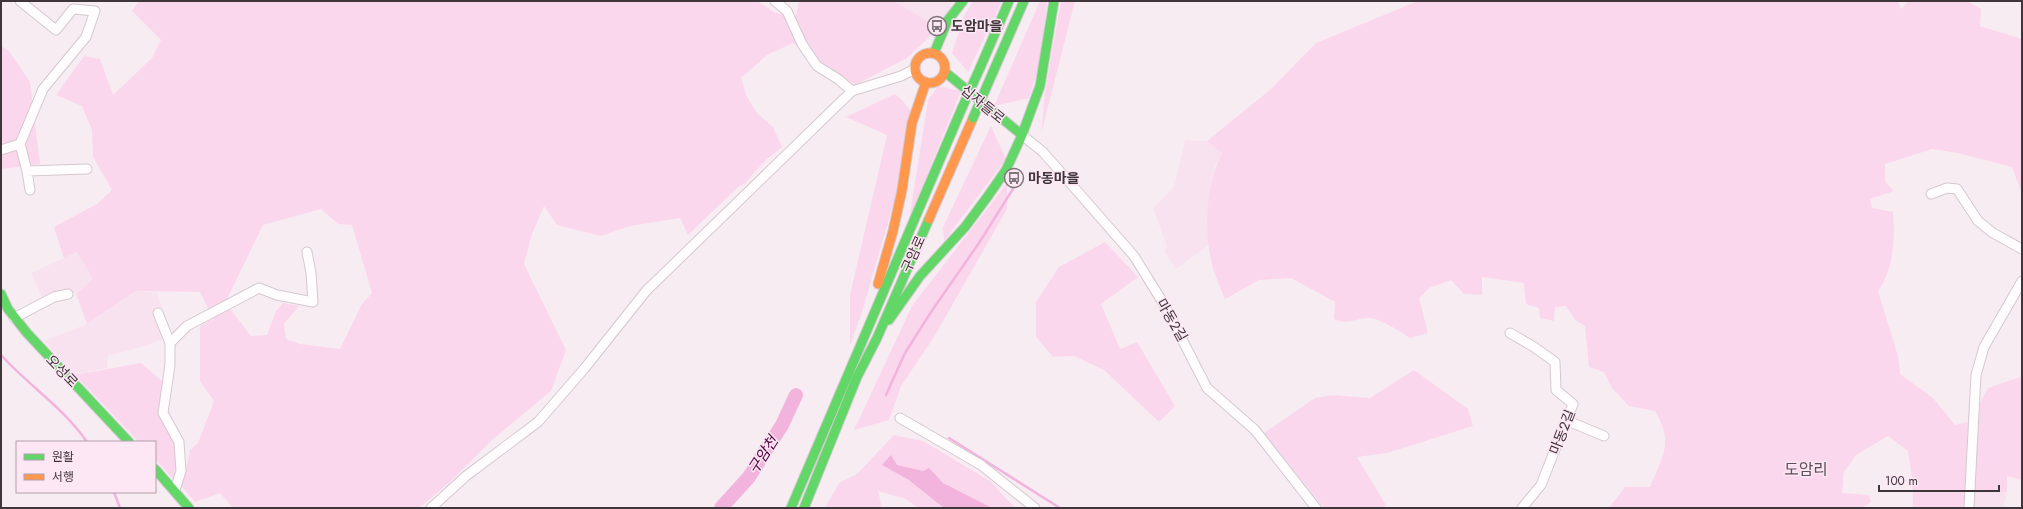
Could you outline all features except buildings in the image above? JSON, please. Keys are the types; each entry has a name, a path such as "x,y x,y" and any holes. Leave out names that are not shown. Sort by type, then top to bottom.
{"main road":[{"path":"934,53 948,20 963,1"},
{"name":"구암로","path":"791,508 1009,1"},
{"name":"구암로","path":"804,508 857,377 877,338 1024,1"},
{"path":"877,338 920,276 965,227 1006,170 1034,111 1046,57 1054,1"},
{"path":"934,53 944,63 944,72 936,82 926,82 918,78 915,64 920,56 934,53"},
{"name":"십자들로","path":"944,72 1022,135"},
{"path":"842,387 878,282 893,231 902,190 912,123 926,82"},
{"name":"오성로","path":"1,294 4,310 14,318 128,441"},
{"path":"156,470 175,490 189,508"}],"street":[{"path":"20,1 56,30 73,9 94,11 86,37 43,90 20,144 28,171 30,190"},
{"path":"775,1 787,11 802,44 817,66 838,79 852,92"},
{"path":"431,508 466,476 538,422 584,369 646,291 852,92 901,76 915,69"},
{"name":"마동2길","path":"1022,135 1043,152 1134,256 1165,306 1208,388 1255,430 1316,508"},
{"path":"1,150 20,144"},
{"path":"28,171 87,168"},
{"path":"1932,194 1947,188 1957,189 1978,221 1993,233 2022,249"},
{"path":"170,343 187,326 259,288 277,295 312,302 311,273 307,252"},
{"path":"1969,508 1976,375 1984,347 2022,281"},
{"path":"14,318 54,297 68,294"},
{"path":"158,313 170,343 170,365 163,413 179,442 181,471 175,490"},
{"name":"마동2길","path":"1510,333 1534,347 1555,362 1556,390 1573,404 1568,421 1541,485 1522,508"},
{"path":"900,418 981,466 1035,508"},
{"path":"1568,421 1604,436"}],"shaded area":[{"path":"139,1 757,1 775,13 796,16 799,1 894,1 939,28 907,58 855,85 793,43 767,55 741,78 747,97 757,113 773,127 782,147 767,159 744,184 738,187 688,235 680,218 630,226 601,236 557,225 544,206 532,234 524,264 566,350 551,391 491,441 449,483 419,508 233,508 220,493 195,502 182,487 190,450 198,443 214,401 200,381 200,326 211,320 228,306 251,336 267,335 276,311 283,303 299,306 284,324 286,339 300,344 340,349 362,304 372,293 352,225 338,224 321,209 263,225 226,301 210,312 200,292 135,291 87,324 76,294 93,279 77,252 64,258 54,227 97,204 112,190 93,157 92,130 82,106 56,95 84,56 100,59 113,95 152,58 161,40 132,11"},
{"path":"894,1 954,1 939,28"},
{"path":"973,1 1002,1 968,72 952,53 964,16"},
{"path":"1040,1 1047,1 1041,59 1029,98 994,106"},
{"path":"1061,1 1075,1 1041,134 1045,92"},
{"path":"1418,1 1898,1 1901,9 1909,1 1967,1 1981,9 1980,26 2022,39 2022,194 2012,167 1958,153 1932,149 1885,164 1885,182 1894,191 1870,199 1872,208 1893,212 1894,232 1892,253 1887,273 1878,291 1898,356 1900,374 1933,398 1955,425 1968,422 1964,508 1913,508 1912,477 1908,451 1888,436 1856,455 1844,472 1842,493 1869,495 1871,502 1862,508 1609,508 1625,487 1650,487 1664,449 1664,432 1661,422 1655,411 1629,406 1612,388 1604,372 1589,367 1585,326 1575,320 1566,306 1555,307 1554,321 1540,318 1539,308 1526,304 1524,283 1482,277 1482,295 1464,294 1451,280 1429,288 1419,298 1428,333 1410,338 1386,324 1371,318 1344,322 1334,319 1335,302 1291,278 1259,280 1225,299 1213,268 1207,225 1209,194 1212,180 1222,153 1207,141 1271,89 1316,43"},
{"path":"1,46 9,51 30,82 40,164 1,169"},
{"path":"938,86 961,91 909,220 928,100"},
{"path":"895,94 911,111 896,195 861,315 850,345 850,295 887,135 846,117"},
{"path":"991,126 1006,159 944,241 943,227"},
{"path":"1185,140 1207,141 1222,153 1215,167 1210,201 1208,234 1209,245 1176,269 1164,251 1167,246 1153,208 1174,187"},
{"path":"1007,183 1007,209 934,337 901,386 889,420 854,430 912,306"},
{"path":"1105,242 1138,277 1101,304 1120,349 1137,342 1175,406 1159,422 1104,370 1074,356 1053,357 1036,337 1036,302 1059,267"},
{"path":"77,252 93,279 76,294 75,292 43,300 31,273"},
{"path":"135,291 157,293 171,336 148,345 108,356 107,368 75,375 44,341 87,324"},
{"path":"141,363 162,381 160,416 175,444 176,464 173,479 156,460 156,441 138,441 75,375"},
{"path":"1414,370 1468,409 1473,426 1387,453 1357,457 1386,505 1383,508 1324,508 1264,433 1315,398 1332,395 1370,398"},
{"path":"2020,377 2022,380 2022,480 2007,476 2007,492 1974,493 1980,403 1988,388"},
{"path":"894,435 923,441 990,481 1015,508 918,508 906,499 878,491 882,508 825,508 839,483 857,474"},
{"path":"891,455 897,465 923,471 929,468 943,483 992,508 944,508 909,480 882,465"},
{"path":"2007,492 2003,508 1973,508 1974,493"}],"waterway":[{"path":"886,395 905,353 931,312 979,243 1016,184"},
{"path":"1,355 68,418 86,441"},
{"name":"구암천","path":"721,508 749,477 782,425 796,395"},
{"path":"949,438 1060,508"},
{"path":"114,493 120,508"}],"traffic: fast":[{"path":"934,53 948,20 963,1"},
{"path":"980,68 1009,1"},
{"path":"993,72 1024,1"},
{"path":"1022,135 1040,86 1054,1"},
{"path":"962,108 980,68"},
{"path":"889,320 920,276 965,227 988,196 1006,170 1022,135 945,72"},
{"path":"973,118 993,72"},
{"path":"791,508 962,108"},
{"path":"804,508 857,377 877,338 929,219"},
{"path":"1,294 8,309 27,333 128,441"},
{"path":"156,470 189,508"}],"traffic: slow":[{"path":"930,53 941,57 945,68 941,79 930,83 919,79 915,68 919,57 930,53"},
{"path":"878,284 893,231 902,190 912,123 926,82"},
{"path":"929,219 973,118"}],"place":[{"name":"도암마을","path":"937,26"},
{"name":"마동마을","path":"1014,178"}],"district":[{"name":"도암리","path":"1806,469"}]}
